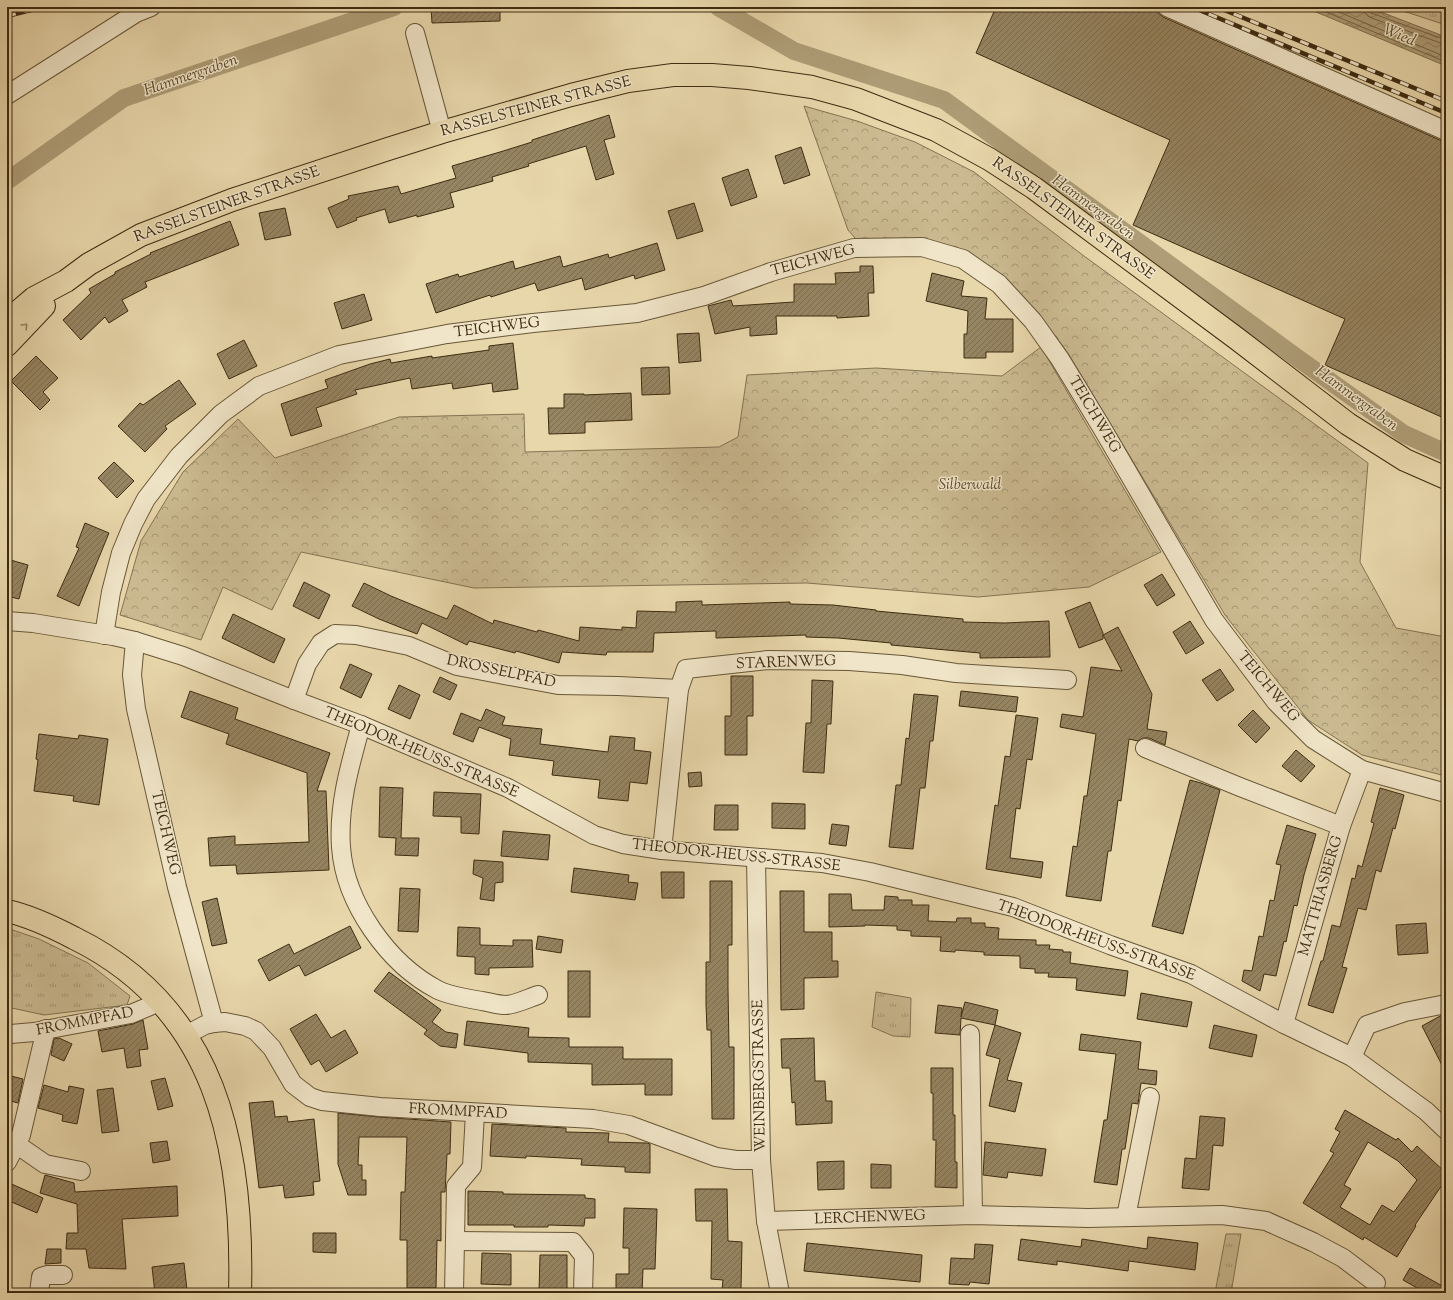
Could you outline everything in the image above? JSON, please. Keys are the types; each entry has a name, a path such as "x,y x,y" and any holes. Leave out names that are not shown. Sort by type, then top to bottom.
{"main road":[{"name":"RASSELSTEINER STRASSE","path":"7,321 34,298 66,281 89,264 141,235 232,200 442,132 571,95 628,81 673,75 712,75 749,78 812,87 856,99 936,130 989,159 1034,188 1230,333 1348,424 1405,460 1446,478"},
{"name":"RASSELSTEINER STRASSE","path":"7,344 66,281"},
{"path":"7,911 60,931 104,954 137,978 159,1000 186,1035 202,1063 220,1107 230,1147 240,1217 240,1293"}],"street":[{"path":"7,94 136,13 152,7"},
{"path":"1167,7 1446,131"},
{"path":"415,33 442,132"},
{"name":"TEICHWEG","path":"104,634 110,592 122,553 133,524 146,499 179,456 221,414 259,386 339,355 361,350 447,334 533,323 637,313 704,296 771,272 854,248 922,247 963,259 999,284 1033,321 1060,359 1102,428 1214,620 1276,702 1313,740 1362,770 1446,793"},
{"name":"THEODOR-HEUSS-STRASSE","path":"7,621 33,623 104,634 135,641 183,656 361,725 508,788 594,835 624,844 662,850 822,863 870,872 1013,907 1110,945 1192,974 1284,1024 1352,1057 1426,1111 1446,1130"},
{"name":"DROSSELPFAD","path":"294,700 307,664 321,643 335,634 356,635 409,646 456,666 558,685 679,689"},
{"name":"TEICHWEG","path":"135,641 132,675 136,709 177,887 214,1023"},
{"name":"STARENWEG","path":"662,850 679,689 686,669 768,660 849,661 902,665 956,673 1067,680"},
{"path":"361,725 344,794 341,818 341,848 347,877 353,892 366,919 379,940 392,955 414,975 439,991 474,1000 506,1005 538,995"},
{"path":"1145,748 1341,826"},
{"name":"MATTHIASBERG","path":"1284,1024 1341,826 1362,770"},
{"name":"WEINBERGSTRASSE","path":"756,858 761,1160 766,1221 780,1293"},
{"name":"FROMMPFAD","path":"7,1033 23,1033 131,1014 150,1006 159,1000"},
{"path":"1352,1057 1367,1025 1405,1012 1446,1004"},
{"name":"FROMMPFAD","path":"186,1035 206,1025 225,1022 234,1023 256,1031 272,1048 293,1084 310,1097 322,1101 475,1113 593,1118 647,1131 716,1157 736,1160 761,1160"},
{"path":"7,1162 21,1135 46,1029"},
{"path":"970,1034 973,1215"},
{"path":"1126,1217 1150,1097"},
{"path":"454,1293 456,1186 472,1167 475,1113"},
{"path":"16,1144 45,1164 81,1171"},
{"name":"LERCHENWEG","path":"766,1221 973,1215 1088,1218 1222,1215 1266,1221 1313,1242 1343,1258 1376,1283"},
{"path":"455,1241 573,1242 584,1256 583,1293"},
{"path":"39,1293 41,1277 47,1275 63,1275"}],"green space":[{"path":"1391,7 1446,7 1446,25"},
{"path":"804,106 857,121 915,142 974,172 1084,256 1368,463 1360,562 1396,628 1446,637 1446,776 1362,755 1308,720 1225,615 1068,353 1041,317 1003,279 924,239 856,239 848,230"},
{"name":"Silberwald","path":"1041,347 1161,552 1089,587 978,597 807,583 474,588 301,552 272,610 223,587 201,640 120,615 141,541 183,472 238,419 275,458 399,417 524,414 525,452 719,447 738,437 747,375 876,368 1002,376"},
{"path":"7,928 39,939 88,963 130,996 127,1005 44,1015 7,1007"},
{"path":"876,992 911,998 910,1037 893,1036 872,1027"},
{"path":"1226,1234 1241,1234 1231,1293 1215,1293"}],"water":[{"name":"Wied","path":"1304,7 1368,7 1446,37 1446,66"}],"building":[{"path":"431,7 500,7 500,21 432,23"},
{"path":"996,7 1157,7 1158,13 1163,17 1442,141 1446,141 1446,419 1325,365 1345,319 1133,225 1170,140 976,53"},
{"path":"609,115 615,137 604,140 614,174 596,180 586,146 492,177 493,181 450,193 454,207 417,217 417,215 389,223 385,209 356,218 357,220 337,228 328,208 349,199 348,196 398,186 401,194 456,178 452,166 532,142 532,140"},
{"path":"801,147 810,175 784,184 775,156"},
{"path":"748,169 757,197 731,206 722,178"},
{"path":"694,203 703,231 677,239 668,211"},
{"path":"285,208 291,235 265,240 259,213"},
{"path":"230,221 239,245 145,282 147,287 122,300 128,311 109,323 105,317 81,340 63,320 91,293 89,289 115,274 115,272 151,254 150,253"},
{"path":"657,243 665,270 635,279 634,275 585,290 582,278 538,291 535,283 491,297 490,295 436,313 426,284 458,274 459,277 513,261 515,269 560,256 563,267 608,254 609,258"},
{"path":"860,266 873,266 874,293 868,293 869,316 837,318 837,316 776,316 777,334 750,336 750,327 715,334 708,306 731,300 733,306 794,302 794,284 836,284 835,273 860,272"},
{"path":"932,273 964,281 961,296 987,298 985,319 1013,319 1013,352 986,352 986,358 964,358 964,334 967,334 968,311 926,301"},
{"path":"364,294 372,320 342,329 334,303"},
{"path":"699,333 701,361 679,363 677,334"},
{"path":"244,340 257,366 229,379 217,354"},
{"path":"513,343 518,389 493,392 492,383 453,389 452,383 412,389 410,378 355,390 357,394 316,408 322,426 291,436 281,404 328,388 325,380 370,364 390,359 391,363 432,356 432,358 489,350 489,346"},
{"path":"36,356 58,378 43,392 50,400 40,410 11,381"},
{"path":"669,367 670,394 642,395 641,368"},
{"path":"179,380 196,404 165,426 167,429 145,452 118,426 140,403 143,405"},
{"path":"631,393 632,420 585,422 585,433 549,434 548,408 564,408 564,394 584,395"},
{"path":"114,462 134,481 117,498 98,478"},
{"path":"85,523 109,533 79,606 57,596 79,548 76,547"},
{"path":"7,559 28,565 19,599 7,596"},
{"path":"1162,574 1175,595 1157,606 1144,585"},
{"path":"304,582 330,595 319,619 293,606"},
{"path":"364,583 447,619 454,605 493,624 494,620 537,632 538,630 579,641 580,627 622,630 622,627 636,628 637,611 676,612 676,602 702,601 702,605 790,602 790,604 833,605 876,611 963,619 963,622 1005,623 1049,621 1050,657 980,658 980,653 891,645 891,643 838,638 806,637 806,635 716,638 716,631 654,633 653,652 607,652 606,655 562,652 559,663 516,651 515,653 469,641 467,645 422,623 417,634 379,619 352,606"},
{"path":"1090,602 1103,633 1103,639 1079,648 1065,612"},
{"path":"233,614 285,639 274,663 222,638"},
{"path":"1190,621 1204,643 1186,654 1173,632"},
{"path":"1118,627 1152,694 1147,729 1167,732 1165,745 1149,738 1143,738 1138,741 1129,739 1121,801 1118,800 1111,851 1108,851 1101,901 1066,896 1073,846 1077,847 1084,796 1087,796 1096,734 1060,727 1062,714 1083,717 1091,667 1122,671 1103,635"},
{"path":"350,664 372,674 361,698 340,688"},
{"path":"1220,669 1234,690 1217,701 1202,680"},
{"path":"731,676 753,676 753,716 747,716 747,755 725,755 725,716 731,716"},
{"path":"440,677 457,685 450,700 433,692"},
{"path":"812,680 833,681 831,724 827,724 824,773 803,772 806,723 811,723"},
{"path":"399,685 420,695 410,719 388,709"},
{"path":"190,691 238,708 235,719 330,753 317,791 326,791 329,870 237,874 236,865 210,866 208,838 235,836 235,845 309,842 307,773 226,744 229,734 181,717"},
{"path":"961,691 1018,697 1016,712 959,706"},
{"path":"914,694 938,696 933,741 930,741 925,788 920,788 913,849 889,847 896,785 901,785 906,738 909,739"},
{"path":"486,709 505,717 502,725 542,729 540,744 608,752 610,736 635,738 634,750 651,752 647,784 630,782 628,801 598,798 600,780 552,775 554,761 509,755 511,739 479,727 473,742 453,734 461,713 481,721"},
{"path":"1253,710 1270,728 1256,743 1238,725"},
{"path":"1016,715 1038,718 1032,760 1027,759 1020,809 1016,808 1010,858 1043,862 1041,878 986,869 995,805 998,806 1005,756 1010,757"},
{"path":"39,734 78,739 79,735 108,739 99,805 73,801 74,796 34,791 38,760 36,759"},
{"path":"1296,750 1315,766 1301,782 1282,766"},
{"path":"701,772 702,786 689,787 688,773"},
{"path":"1190,780 1220,790 1183,934 1152,926"},
{"path":"380,787 403,788 401,838 419,838 418,856 395,855 396,838 379,837"},
{"path":"1380,788 1404,795 1381,872 1376,870 1366,910 1358,908 1342,967 1347,968 1333,1013 1308,1005 1321,961 1323,961 1332,925 1340,927 1352,878 1355,879 1358,865 1362,867 1374,823 1371,822"},
{"path":"434,792 481,794 479,834 461,833 461,817 433,816"},
{"path":"772,803 805,804 805,829 772,828"},
{"path":"715,805 738,805 738,830 714,830"},
{"path":"832,824 849,826 846,846 829,844"},
{"path":"1287,825 1316,834 1297,906 1294,905 1286,942 1284,941 1276,976 1264,974 1260,991 1242,981 1244,970 1252,971 1259,936 1263,937 1270,900 1274,901 1281,865 1276,864"},
{"path":"503,831 550,835 548,860 501,856"},
{"path":"474,860 503,862 503,882 495,883 494,901 480,899 483,878 473,874"},
{"path":"574,868 629,875 628,882 638,883 635,900 571,892"},
{"path":"661,872 684,872 684,898 662,898"},
{"path":"710,881 732,881 732,945 728,945 728,988 729,1047 734,1047 734,1119 712,1119 711,1030 707,1030 706,1004 706,962 710,962"},
{"path":"400,888 420,889 418,932 398,931"},
{"path":"780,891 804,891 804,932 832,932 832,961 838,961 838,977 804,978 804,1009 781,1010"},
{"path":"829,894 851,894 852,910 884,910 885,896 898,897 898,900 912,900 912,905 929,905 928,921 956,922 957,918 971,918 971,923 985,923 985,927 999,928 998,939 1036,940 1036,945 1050,945 1049,949 1071,952 1070,963 1128,971 1125,996 1076,990 1077,978 1048,977 1049,973 1035,973 1035,969 1020,968 1020,956 984,955 984,952 955,950 955,952 940,951 941,937 911,936 911,931 897,930 897,926 865,925 829,927"},
{"path":"217,898 227,943 212,946 202,902"},
{"path":"1426,923 1428,953 1398,955 1396,925"},
{"path":"350,926 361,948 305,976 299,965 269,981 258,960 289,944 294,954"},
{"path":"458,927 480,928 480,945 513,946 513,940 532,940 533,967 489,968 489,975 475,974 475,957 457,956"},
{"path":"538,936 563,940 561,953 536,949"},
{"path":"568,971 590,971 590,1017 568,1017"},
{"path":"389,972 441,1010 432,1022 446,1032 458,1034 456,1048 440,1046 424,1034 427,1030 374,991"},
{"path":"1141,993 1192,1002 1187,1027 1137,1019"},
{"path":"965,1002 998,1010 995,1025 961,1018 960,1035 935,1033 938,1005 962,1008 961,1017"},
{"path":"316,1014 331,1038 345,1030 358,1053 326,1072 319,1060 311,1065 290,1029"},
{"path":"1442,1015 1446,1015 1446,1073 1422,1026"},
{"path":"143,1020 148,1049 139,1050 141,1066 127,1068 124,1048 102,1052 98,1031 133,1024"},
{"path":"467,1021 529,1028 528,1037 569,1038 569,1047 623,1047 623,1059 672,1059 672,1095 645,1095 645,1084 592,1085 592,1064 528,1062 528,1053 464,1045"},
{"path":"995,1025 1021,1033 1007,1080 1022,1083 1015,1112 989,1106 1000,1059 986,1055"},
{"path":"1214,1025 1257,1035 1252,1057 1209,1048"},
{"path":"1081,1034 1141,1042 1138,1069 1157,1071 1156,1085 1141,1083 1138,1104 1132,1103 1125,1149 1122,1149 1117,1185 1094,1182 1104,1120 1107,1120 1116,1054 1079,1050"},
{"path":"59,1038 72,1044 64,1061 51,1055 54,1039"},
{"path":"814,1038 815,1081 825,1081 826,1101 832,1101 832,1123 796,1125 795,1102 792,1103 790,1068 782,1068 781,1039"},
{"path":"931,1068 953,1068 953,1115 955,1115 955,1162 957,1162 957,1188 935,1187 936,1140 933,1140 933,1093 931,1093"},
{"path":"7,1075 23,1079 18,1103 7,1100"},
{"path":"165,1078 173,1106 158,1110 151,1081"},
{"path":"44,1085 68,1092 69,1086 84,1089 77,1124 62,1121 63,1115 38,1108"},
{"path":"113,1088 119,1131 102,1133 97,1090"},
{"path":"273,1101 275,1117 287,1116 288,1122 314,1119 320,1181 313,1182 314,1195 285,1198 283,1185 259,1188 249,1103"},
{"path":"1345,1110 1396,1140 1398,1138 1412,1152 1417,1146 1446,1173 1446,1179 1415,1225 1416,1226 1397,1257 1364,1237 1363,1240 1303,1203 1334,1153 1330,1151 1340,1132 1335,1129","holes":["1368,1142 1398,1161 1417,1180 1394,1212 1382,1205 1370,1225 1340,1207 1351,1189 1344,1185"]},
{"path":"338,1113 451,1122 450,1154 447,1154 445,1192 441,1192 441,1241 437,1240 436,1288 407,1288 407,1240 400,1240 401,1192 405,1192 407,1137 359,1137 358,1165 362,1165 362,1180 366,1180 366,1195 348,1195 338,1164"},
{"path":"1200,1116 1225,1118 1223,1146 1213,1145 1209,1190 1182,1188 1185,1158 1196,1159"},
{"path":"492,1124 566,1128 566,1132 609,1133 608,1142 647,1143 650,1144 650,1173 625,1172 625,1167 581,1165 582,1159 490,1156"},
{"path":"167,1141 170,1160 153,1163 150,1143"},
{"path":"985,1142 1046,1149 1042,1176 1008,1172 1007,1178 983,1175"},
{"path":"844,1161 844,1189 818,1190 817,1162"},
{"path":"871,1164 891,1165 891,1188 871,1188"},
{"path":"45,1175 74,1183 75,1192 177,1186 178,1216 122,1219 126,1269 89,1268 86,1249 66,1249 67,1233 78,1233 77,1204 40,1193"},
{"path":"7,1182 43,1198 37,1213 7,1200"},
{"path":"695,1189 727,1189 728,1241 742,1242 741,1290 722,1290 723,1280 711,1279 712,1221 696,1221"},
{"path":"468,1191 503,1192 503,1194 585,1195 585,1198 595,1199 595,1218 585,1218 584,1226 548,1225 548,1227 514,1227 514,1225 468,1225"},
{"path":"624,1208 657,1209 655,1269 643,1269 642,1293 616,1293 616,1274 629,1274 629,1248 623,1248"},
{"path":"313,1233 336,1233 336,1253 313,1252"},
{"path":"1148,1237 1198,1243 1195,1270 1129,1261 1128,1271 1057,1261 1057,1265 1018,1260 1021,1239 1081,1247 1082,1239 1147,1249"},
{"path":"807,1243 922,1255 920,1282 804,1271"},
{"path":"975,1244 993,1245 989,1284 970,1282 969,1285 949,1284 951,1258 974,1259"},
{"path":"47,1249 61,1249 61,1263 45,1264"},
{"path":"482,1253 511,1254 511,1285 481,1284"},
{"path":"540,1255 567,1255 567,1293 539,1293"},
{"path":"184,1263 187,1290 155,1293 152,1267"},
{"path":"1410,1268 1446,1288 1446,1293 1426,1293 1403,1280"}],"waterway":[{"name":"Hammergraben","path":"7,181 124,98 394,7"},
{"name":"Hammergraben","path":"718,7 794,51 944,100 1404,434 1446,453"}],"railway":[{"path":"7,16 43,7"},
{"path":"1192,7 1446,113"},
{"path":"1217,7 1446,101"}]}
